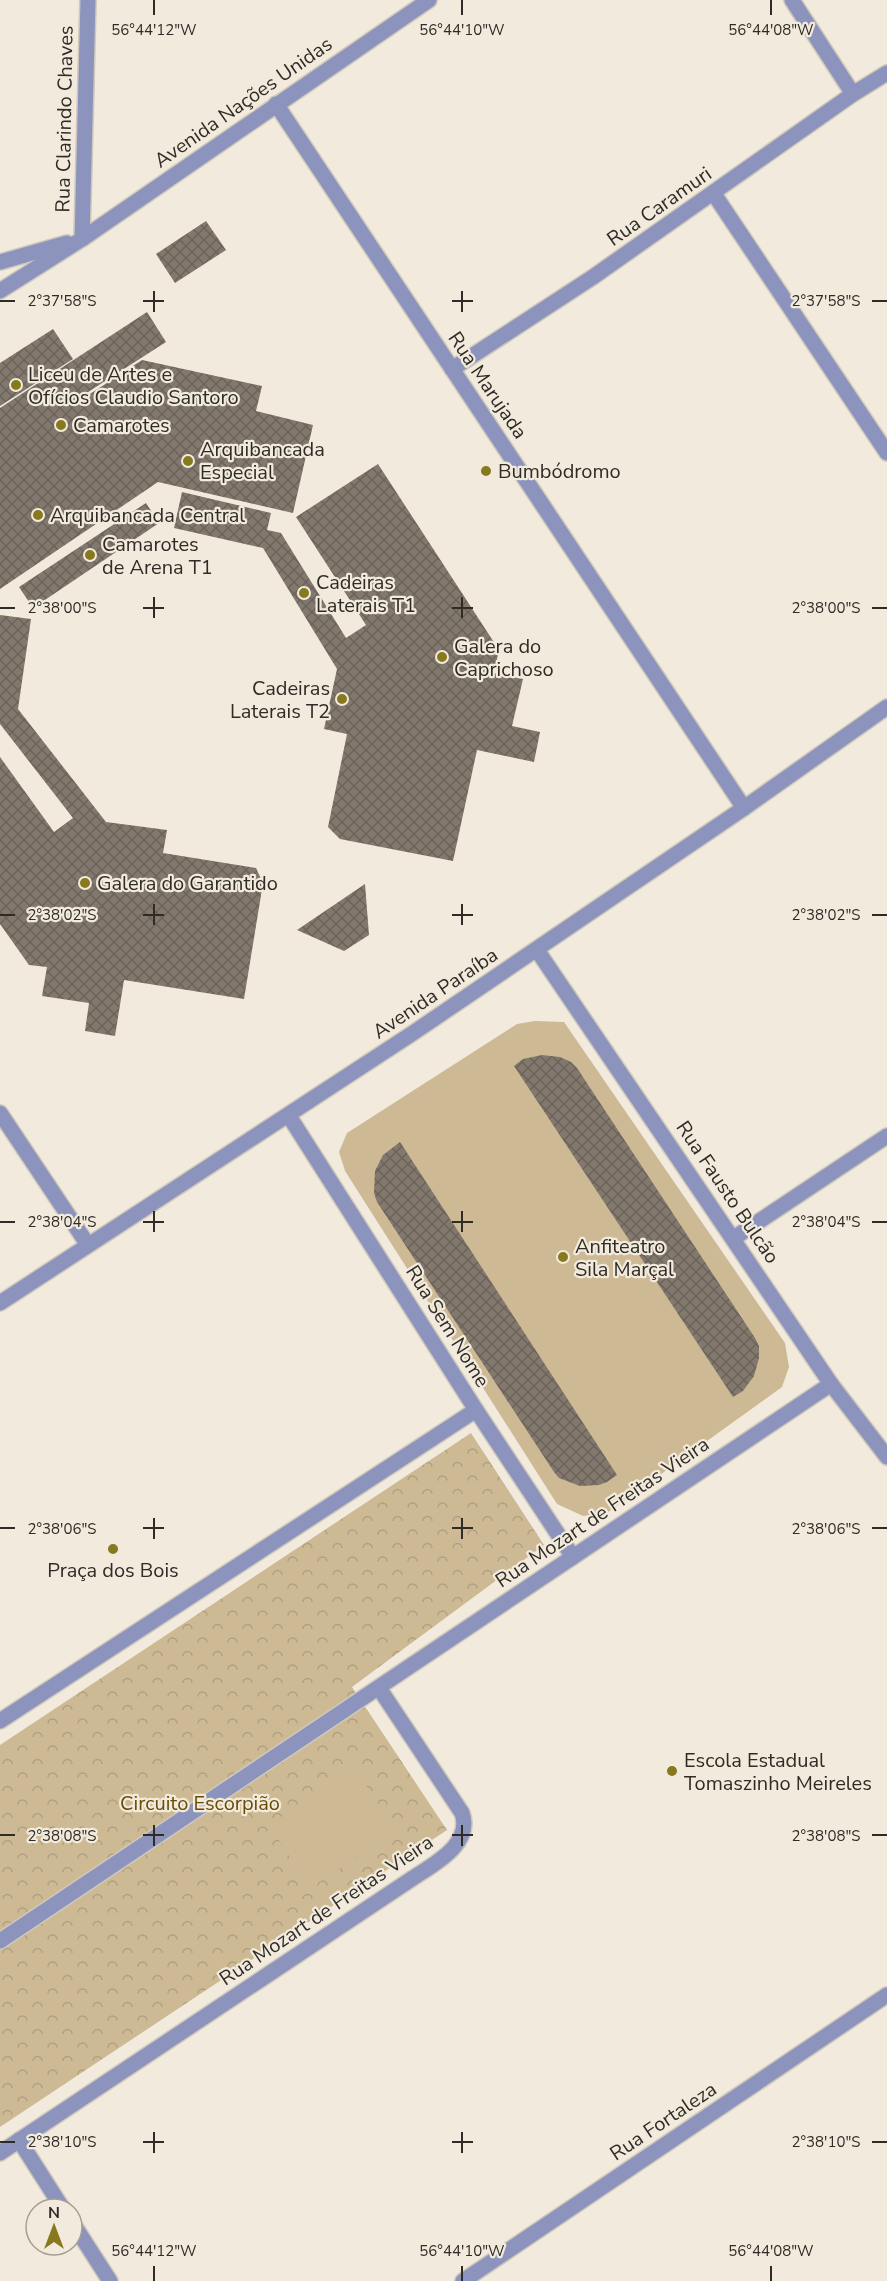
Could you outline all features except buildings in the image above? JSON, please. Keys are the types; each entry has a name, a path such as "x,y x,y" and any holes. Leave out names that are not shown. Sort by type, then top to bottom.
{"street":[{"name":"Rua Clarindo Chaves","path":"82,239 88,0"},
{"name":"Avenida Nações Unidas","path":"0,291 82,239 429,0"},
{"path":"792,0 853,94"},
{"name":"Rua Caramuri","path":"452,369 593,277 853,94 887,73"},
{"name":"Rua Marujada","path":"276,104 744,808"},
{"path":"714,194 887,453"},
{"path":"0,262 82,239"},
{"name":"Avenida Paraíba","path":"0,1303 289,1116 537,950 887,707"},
{"name":"Rua Fausto Bulcão","path":"537,950 831,1384 887,1457"},
{"path":"0,1113 88,1245"},
{"name":"Rua Sem Nome","path":"289,1116 476,1410 573,1557"},
{"path":"734,1238 887,1136"},
{"name":"Rua Mozart de Freitas Vieira","path":"0,2153 448,1853 459,1840 464,1826 462,1814 379,1688 831,1384"},
{"path":"0,1721 476,1410"},
{"path":"0,1941 379,1688"},
{"name":"Rua Fortaleza","path":"463,2281 887,1995"},
{"path":"19,2140 55,2197"},
{"path":"84,2241 110,2281"}],"green space":[{"name":"Anfiteatro Sila Marçal","path":"535,1021 564,1022 785,1343 789,1367 782,1387 607,1513 583,1516 557,1504 345,1171 339,1152 347,1133 517,1024"},
{"name":"Circuito Escorpião","path":"471,1433 544,1545 352,1687 447,1830 0,2127 0,1745"},
{"path":"355,1769 397,1832 310,1888 269,1825"}],"place":[{"name":"Liceu de Artes e Ofícios Claudio Santoro","path":"16,385"},
{"name":"Camarotes","path":"61,425"},
{"name":"Arquibancada Especial","path":"188,461"},
{"name":"Bumbódromo","path":"486,471"},
{"name":"Arquibancada Central","path":"38,515"},
{"name":"Camarotes de Arena T1","path":"90,555"},
{"name":"Cadeiras Laterais T1","path":"304,593"},
{"name":"Galera do Caprichoso","path":"442,657"},
{"name":"Cadeiras Laterais T2","path":"342,699"},
{"name":"Galera do Garantido","path":"85,883"},
{"name":"Anfiteatro Sila Marçal","path":"563,1257"},
{"name":"Praça dos Bois","path":"113,1549"},
{"name":"Escola Estadual Tomaszinho Meireles","path":"672,1771"}]}
